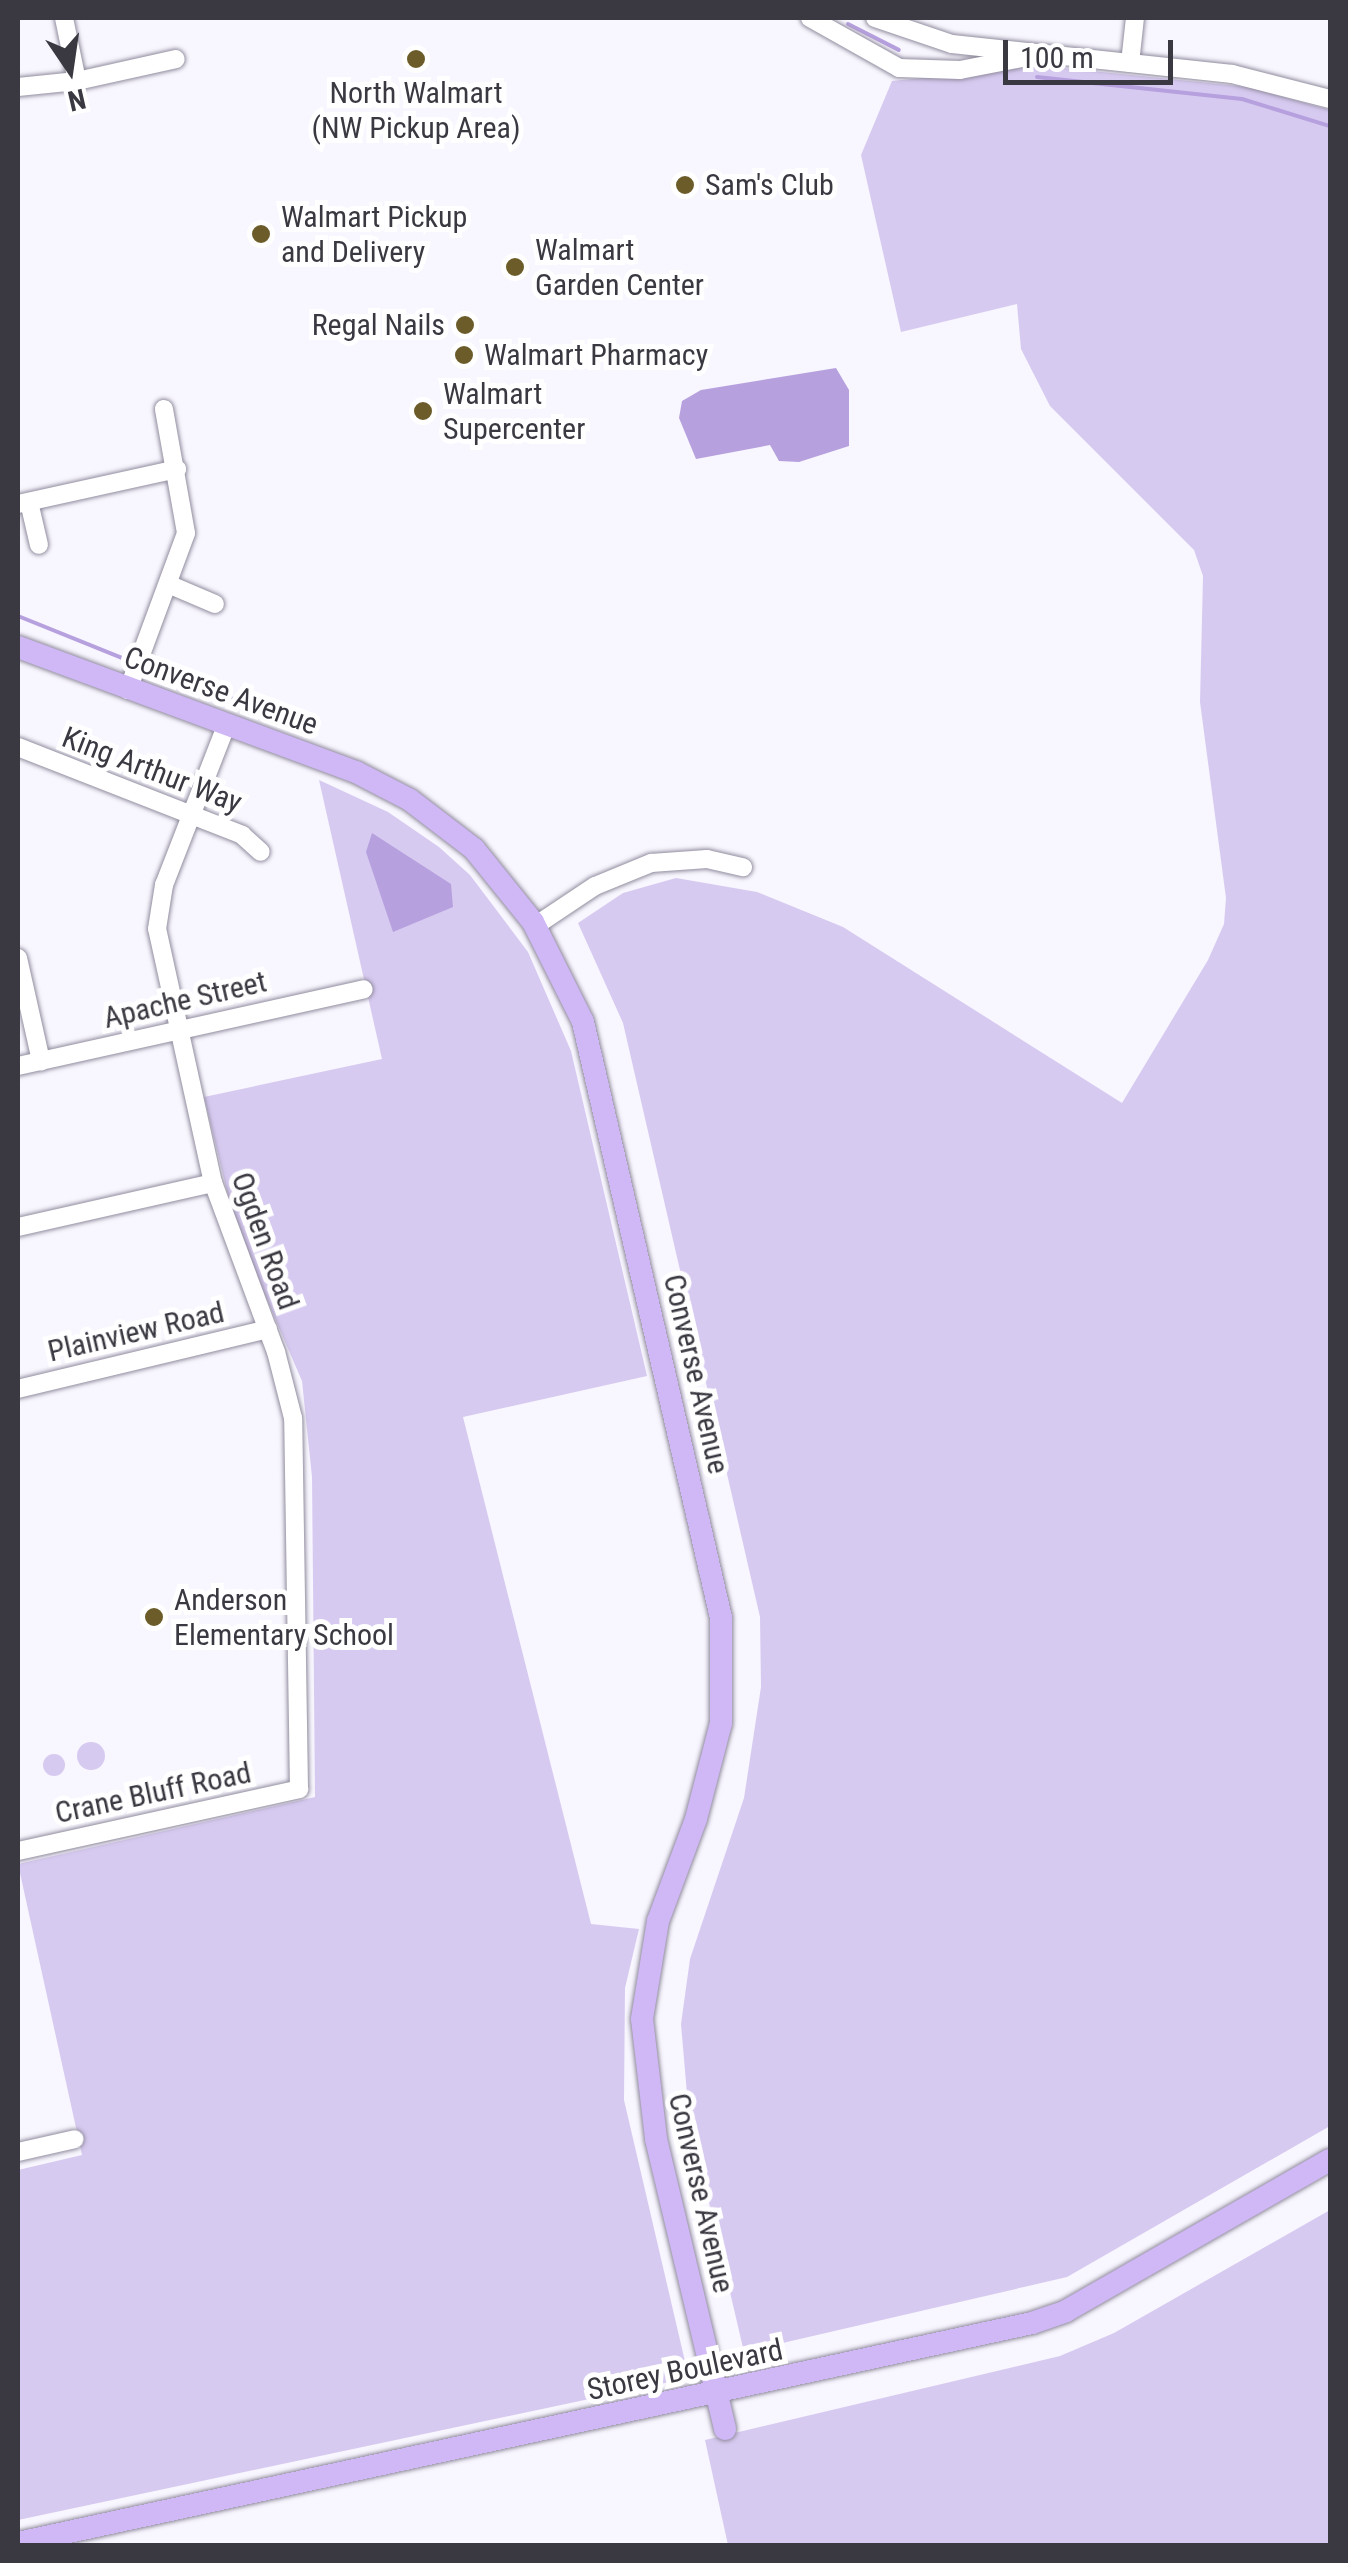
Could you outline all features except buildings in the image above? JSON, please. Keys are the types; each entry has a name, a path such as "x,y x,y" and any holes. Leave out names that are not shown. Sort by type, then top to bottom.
{"main road":[{"name":"Converse Avenue","path":"18,648 356,772 410,800 474,849 535,926 562,974 595,1058 721,1618 721,1723 696,1819 658,1921 642,2019 656,2139 725,2429"},
{"name":"Storey Boulevard","path":"18,2543 717,2395 1050,2318 1330,2160"}],"street":[{"path":"64,18 77,82"},
{"path":"810,18 899,68 960,70 1036,56"},
{"path":"875,18 952,44 1250,77 1330,100"},
{"path":"1130,63 1135,18"},
{"path":"18,87 77,82 176,58"},
{"path":"128,690 186,534 164,409"},
{"path":"40,545 23,503 177,469"},
{"path":"168,584 215,604"},
{"name":"Ogden Road","path":"226,726 189,815 158,910 178,1030 213,1183 288,1388 296,1448 300,1789"},
{"name":"King Arthur Way","path":"18,749 242,835 261,852"},
{"path":"535,926 595,886 651,863 707,859 743,867"},
{"path":"18,958 40,1061"},
{"name":"Apache Street","path":"18,1066 364,988"},
{"path":"18,1227 213,1183"},
{"name":"Plainview Road","path":"18,1389 268,1329"},
{"name":"Crane Bluff Road","path":"18,1851 300,1789"},
{"path":"18,2152 76,2140"}],"shaded area":[{"path":"1043,66 1248,87 1330,110 1330,2126 1067,2277 744,2352 689,2117 681,2024 690,1959 744,1798 761,1687 760,1617 623,1023 578,923 623,893 676,878 757,892 843,927 1122,1103 1208,960 1224,924 1226,898 1200,702 1203,576 1194,550 1050,406 1021,349 1017,304 901,332 861,155 892,81"},
{"path":"836,368 849,390 849,446 799,462 779,461 770,445 696,459 679,418 682,401 701,390"},
{"path":"319,780 388,812 439,847 470,875 528,952 571,1051 647,1376 463,1417 591,1924 639,1929 625,1988 624,2100 687,2370 679,2380 18,2520 18,2170 82,2155 18,1864 315,1797 312,1477 302,1381 236,1228 204,1097 382,1059"},
{"path":"372,833 451,884 453,907 393,932 366,852"},
{"path":"91,1742 101,1746 105,1756 101,1766 91,1770 81,1766 77,1756 81,1746"},
{"path":"54,1754 62,1757 62,1773 54,1776 46,1773 43,1765 46,1757"},
{"path":"1330,2210 1330,2545 728,2545 705,2440 1060,2356 1114,2333"}],"waterway":[{"path":"848,24 899,50"},
{"path":"1037,77 1242,99 1330,126"},
{"path":"18,616 127,660"},
{"path":"145,672 252,705"}],"place":[{"name":"North Walmart (NW Pickup Area)","path":"416,59"},
{"name":"Sam's Club","path":"685,185"},
{"name":"Walmart Pickup and Delivery","path":"261,234"},
{"name":"Walmart Garden Center","path":"515,267"},
{"name":"Regal Nails","path":"465,325"},
{"name":"Walmart Pharmacy","path":"464,355"},
{"name":"Walmart Supercenter","path":"423,411"},
{"name":"Anderson Elementary School","path":"154,1617"}]}
